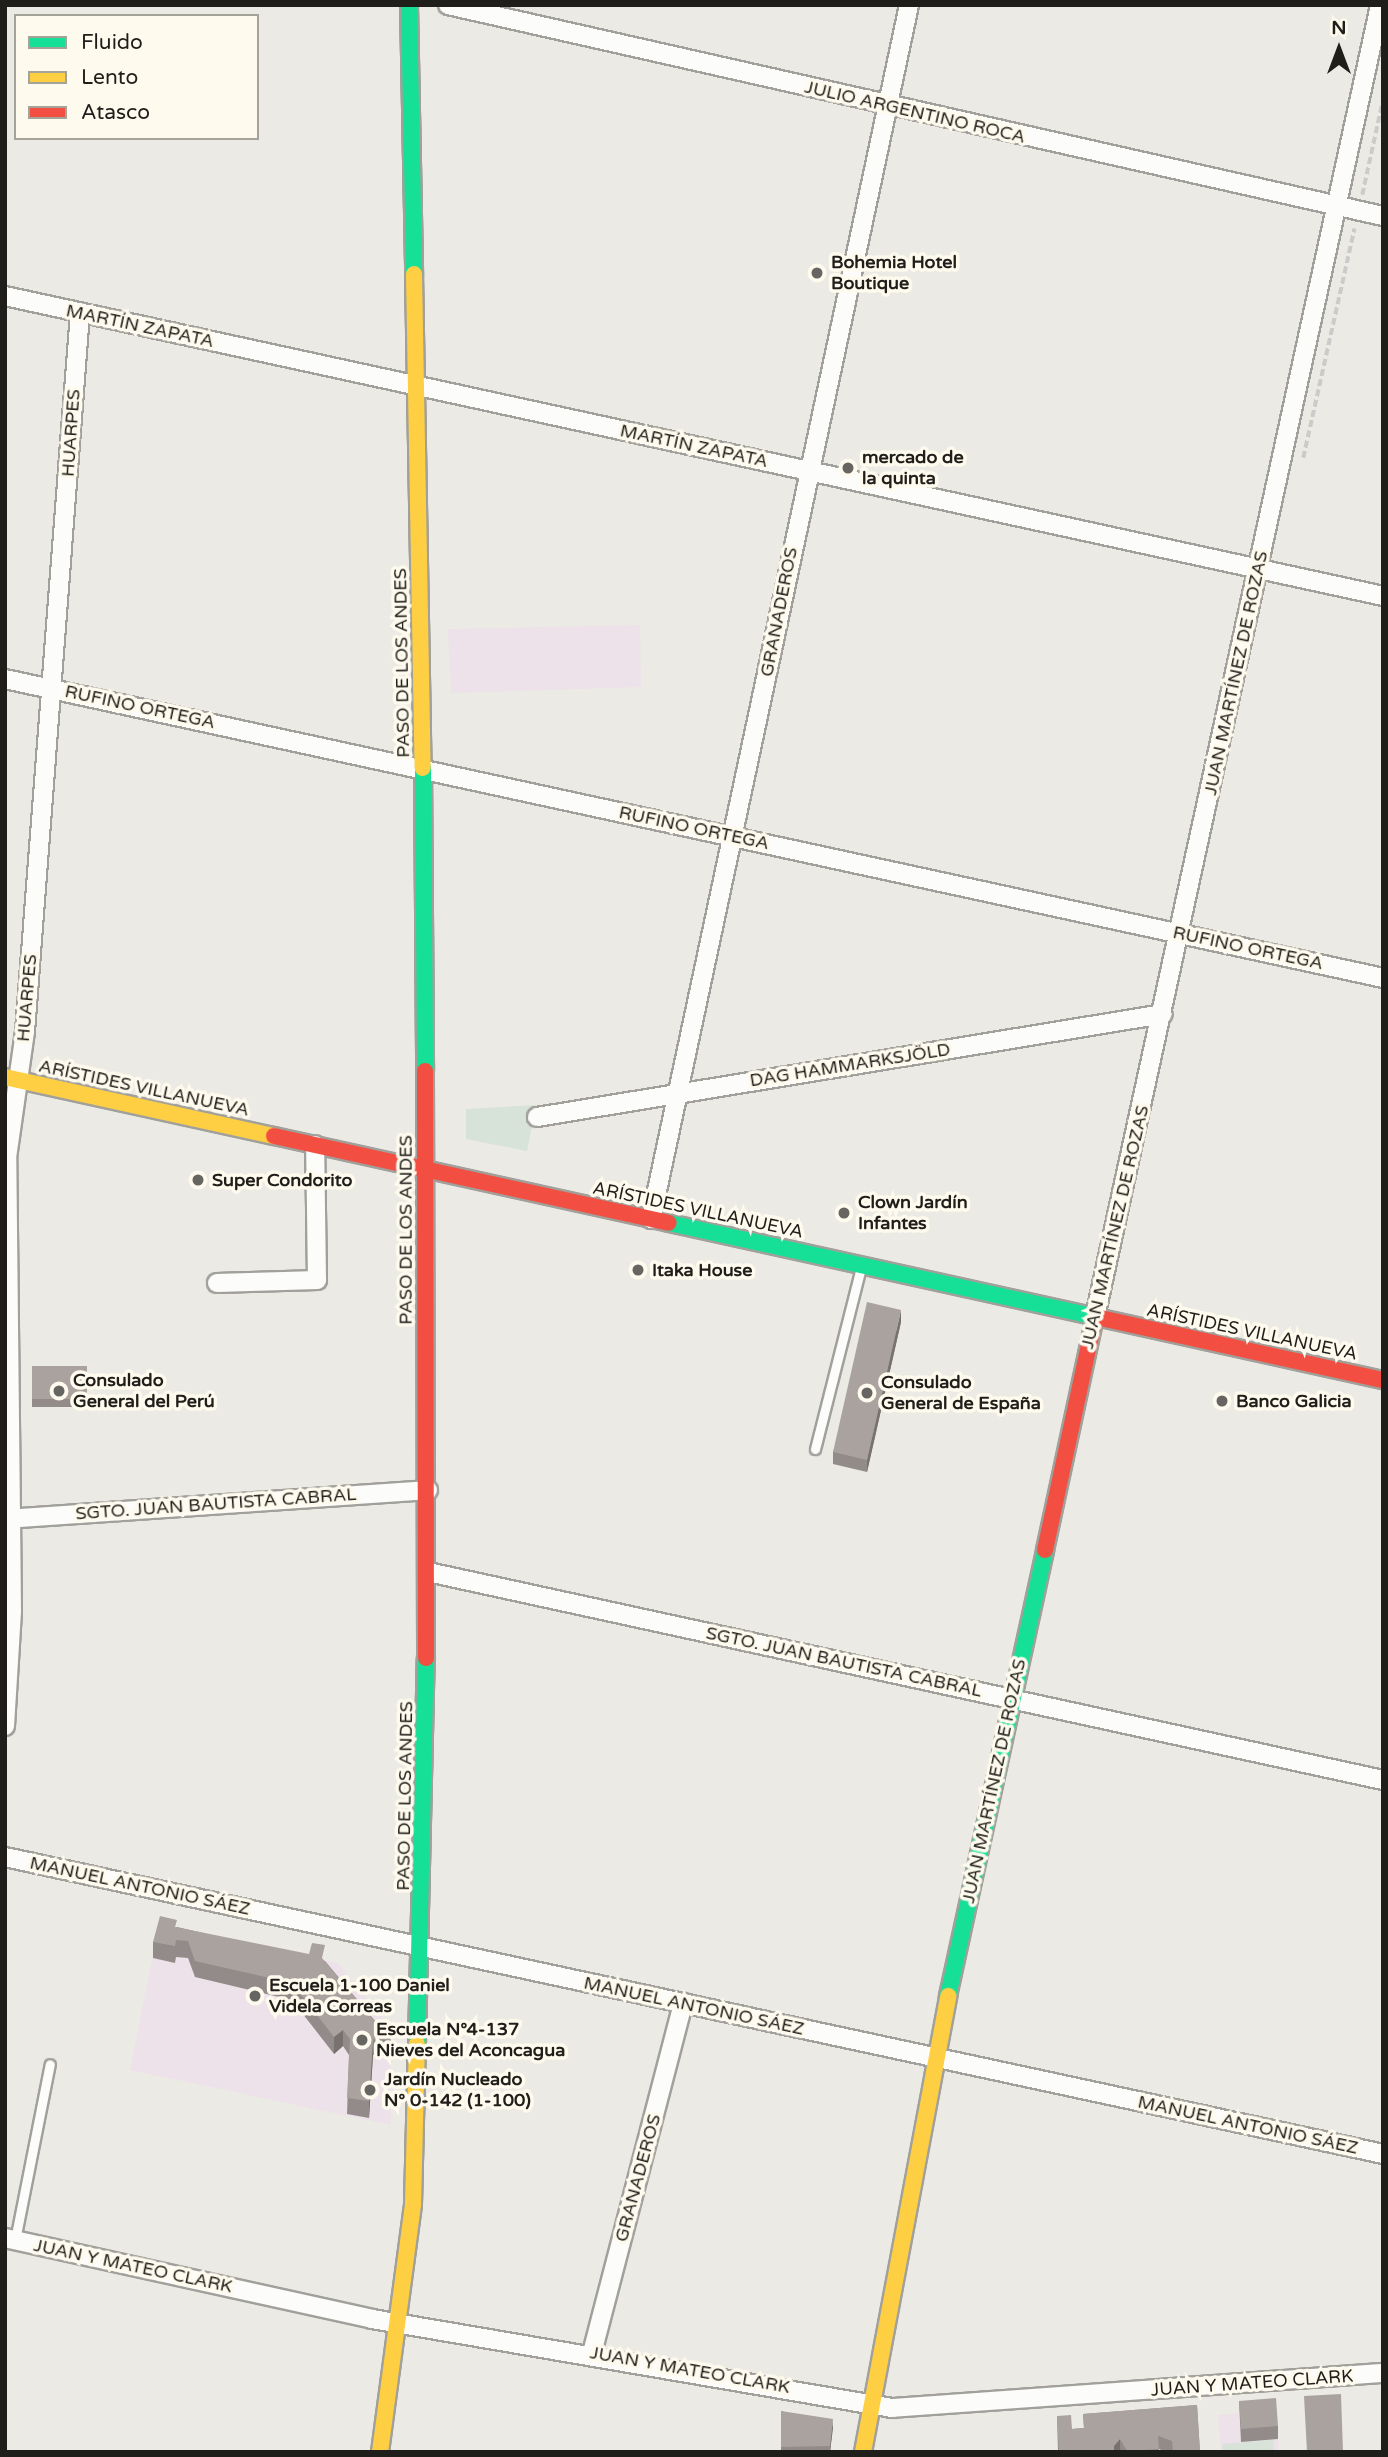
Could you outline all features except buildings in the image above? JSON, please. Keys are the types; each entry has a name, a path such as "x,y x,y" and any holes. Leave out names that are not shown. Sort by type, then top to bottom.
{"street":[{"name":"PASO DE LOS ANDES","path":"380,2452 402,2322 413,2204 428,1572 424,769 414,385 409,5"},
{"name":"JULIO ARGENTINO ROCA","path":"448,5 886,106 1383,216"},
{"name":"GRANADEROS","path":"651,1219 909,5"},
{"name":"JUAN MARTÍNEZ DE ROZAS","path":"863,2452 935,2057 1181,934 1380,5"},
{"name":"MARTÍN ZAPATA","path":"5,296 1383,596"},
{"name":"HUARPES","path":"5,1726 7,1147 52,688 80,313"},
{"name":"RUFINO ORTEGA","path":"5,679 1383,978"},
{"name":"DAG HAMMARKSJÖLD","path":"537,1117 1163,1014"},
{"name":"ARÍSTIDES VILLANUEVA","path":"12,1079 1383,1380"},
{"path":"217,1283 317,1280 315,1145"},
{"name":"SGTO. JUAN BAUTISTA CABRAL","path":"7,1519 428,1490"},
{"name":"SGTO. JUAN BAUTISTA CABRAL","path":"428,1572 1383,1780"},
{"name":"MANUEL ANTONIO SÁEZ","path":"5,1857 1383,2154"},
{"name":"GRANADEROS","path":"592,2353 683,2003"},
{"name":"JUAN Y MATEO CLARK","path":"10,2239 402,2322 592,2353 870,2404 916,2409 1383,2373"}],"lane":[{"path":"815,1449 861,1265"},
{"path":"10,2239 50,2064"}],"shaded area":[{"path":"640,625 641,687 451,693 448,629"},
{"path":"536,1105 527,1151 466,1139 466,1109"},
{"name":"Escuela 1-100 Daniel Videla Correas","path":"159,1925 338,1963 391,2029 391,2125 130,2070"},
{"path":"1276,2410 1279,2452 1221,2452 1218,2415"},
{"path":"1273,2440 1274,2452 1223,2452 1222,2444"}],"traffic: fast":[{"path":"409,5 414,274"},
{"path":"423,768 425,1071"},
{"path":"669,1223 1096,1317"},
{"path":"948,1996 1045,1550"},
{"path":"417,2044 426,1658"}],"traffic: slow":[{"path":"414,274 423,768"},
{"path":"5,1077 274,1136"},
{"path":"863,2452 948,1996"},
{"path":"380,2452 413,2204 417,2044"}],"traffic: jam":[{"path":"425,1071 426,1658"},
{"path":"274,1136 669,1223"},
{"path":"1045,1550 1095,1317"},
{"path":"1096,1317 1383,1380"}],"place":[{"name":"Bohemia Hotel Boutique","path":"817,273"},
{"name":"mercado de la quinta","path":"848,468"},
{"name":"Super Condorito","path":"198,1180"},
{"name":"Clown Jardín Infantes","path":"844,1213"},
{"name":"Itaka House","path":"638,1270"},
{"name":"Consulado General del Perú","path":"59,1391"},
{"name":"Consulado General de España","path":"867,1393"},
{"name":"Banco Galicia","path":"1222,1401"},
{"name":"Escuela 1-100 Daniel Videla Correas","path":"255,1996"},
{"name":"Escuela N°4-137 Nieves del Aconcagua","path":"362,2040"},
{"name":"Jardín Nucleado N° 0-142 (1-100)","path":"370,2090"}]}
